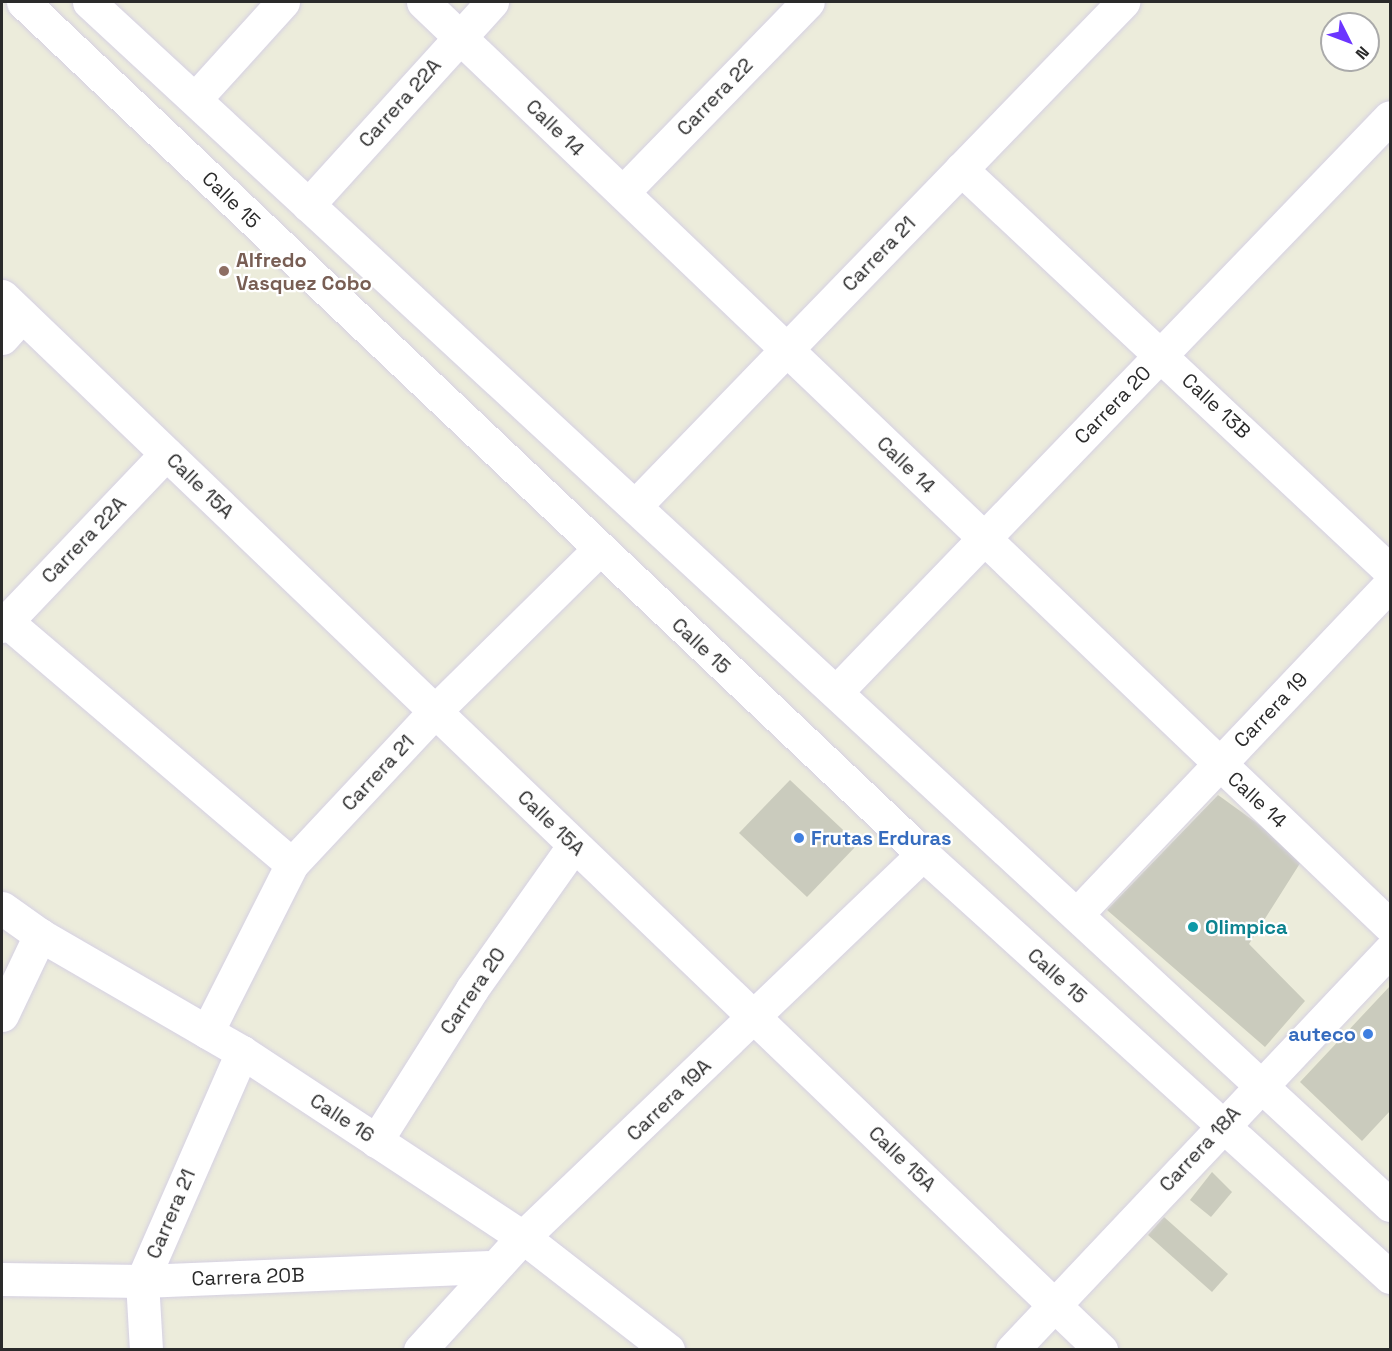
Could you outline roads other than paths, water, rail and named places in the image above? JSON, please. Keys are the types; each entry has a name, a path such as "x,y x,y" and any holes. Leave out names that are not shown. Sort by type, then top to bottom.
{"street":[{"name":"Calle 15","path":"24,2 598,550 923,854 1390,1277"},
{"path":"89,2 1390,1205"},
{"path":"195,99 283,2"},
{"name":"Calle 14","path":"423,2 787,349 983,540 1390,926"},
{"name":"Carrera 22A","path":"308,205 492,2"},
{"name":"Carrera 22","path":"623,192 808,2"},
{"name":"Carrera 21","path":"635,506 961,169 1115,4"},
{"name":"Carrera 20","path":"836,692 1390,117"},
{"name":"Calle 13B","path":"961,169 1390,571"},
{"name":"Calle 15A","path":"8,317 166,454 1101,1350"},
{"name":"Carrera 22A","path":"4,623 166,454"},
{"name":"Carrera 21","path":"207,1032 292,864 435,711 598,550"},
{"name":"Carrera 19","path":"1077,914 1390,584"},
{"path":"4,623 292,864"},
{"name":"Carrera 20","path":"376,1141 472,989 574,845"},
{"name":"Carrera 19A","path":"420,1350 523,1237 923,854"},
{"name":"Calle 16","path":"2,908 40,935 242,1052 523,1237 668,1350"},
{"path":"2,1015 40,935"},
{"name":"Carrera 18A","path":"1012,1350 1390,950"},
{"name":"Carrera 21","path":"146,1350 142,1281 242,1052"},
{"name":"Carrera 20B","path":"2,1279 142,1281 494,1267"}],"place":[{"name":"Alfredo Vasquez Cobo","path":"224,271"},
{"name":"Frutas Erduras","path":"799,838"},
{"name":"Olimpica","path":"1193,927"},
{"name":"auteco","path":"1368,1034"}]}
